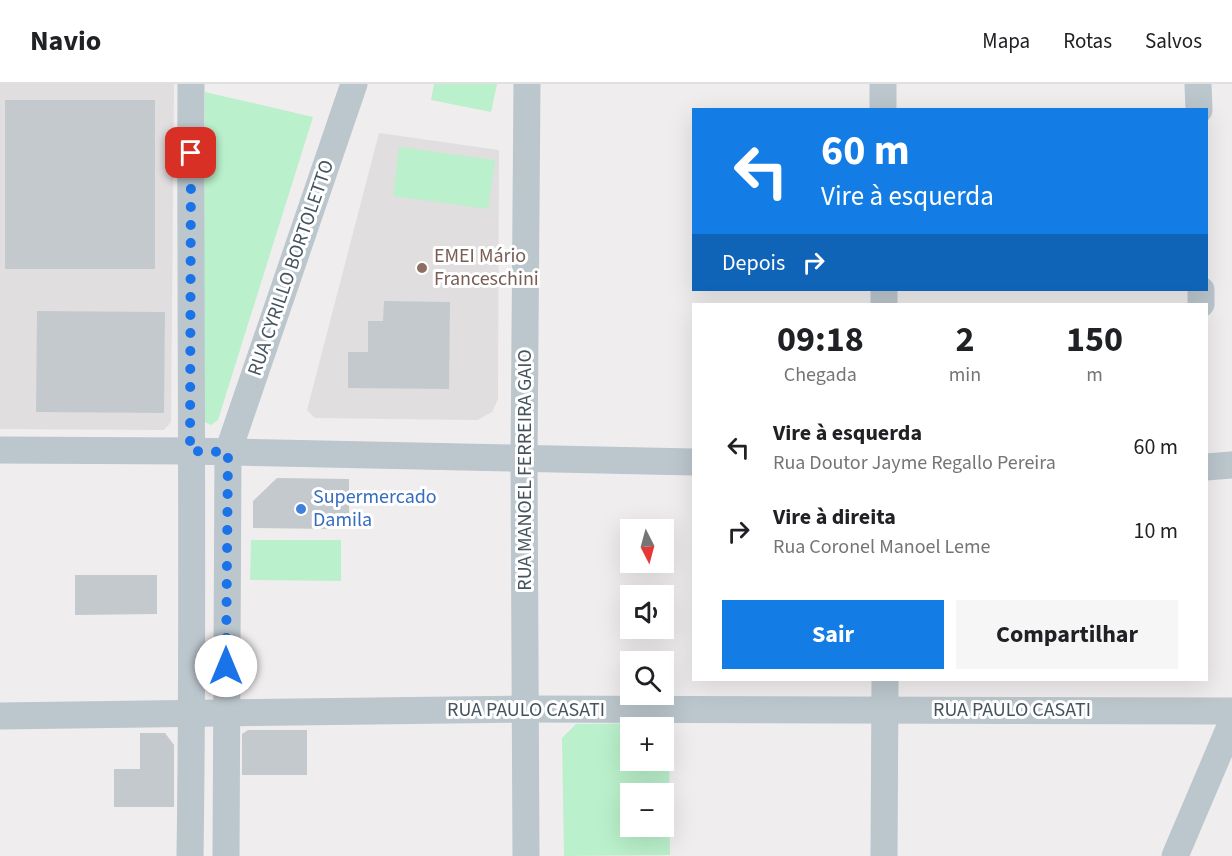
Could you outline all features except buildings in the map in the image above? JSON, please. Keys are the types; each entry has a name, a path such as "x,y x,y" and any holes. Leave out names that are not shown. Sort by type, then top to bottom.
{"street":[{"path":"190,856 192,715 191,84"},
{"name":"RUA CYRILLO BORTOLETTO","path":"226,856 228,452 354,84"},
{"name":"RUA MANOEL FERREIRA GAIO","path":"526,856 524,460 527,84"},
{"path":"883,84 883,108"},
{"path":"1198,84 1199,108"},
{"path":"0,450 190,451 692,462"},
{"path":"1208,466 1232,465"},
{"path":"884,856 885,681"},
{"name":"RUA PAULO CASATI","path":"0,716 526,709 1232,711"},
{"path":"1175,856 1232,722"}],"shaded area":[{"path":"0,84 174,84 171,422 164,430 0,429"},
{"name":"EMEI Mário Franceschini","path":"379,133 499,150 498,399 492,412 477,420 315,418 307,410"}],"green space":[{"path":"434,84 497,84 491,112 431,100"},
{"path":"205,92 313,117 218,420 211,425 205,422 203,410"},
{"path":"399,147 495,160 488,209 393,196"},
{"path":"251,540 341,540 341,581 250,580"},
{"path":"576,724 620,724 620,771 669,771 669,783 620,783 620,837 670,837 670,855 564,856 562,738"}],"place":[{"name":"EMEI Mário Franceschini","path":"422,268"},
{"name":"Supermercado Damila","path":"301,509"}],"route":[{"path":"191,153 190,451 228,452 226,666"}]}
